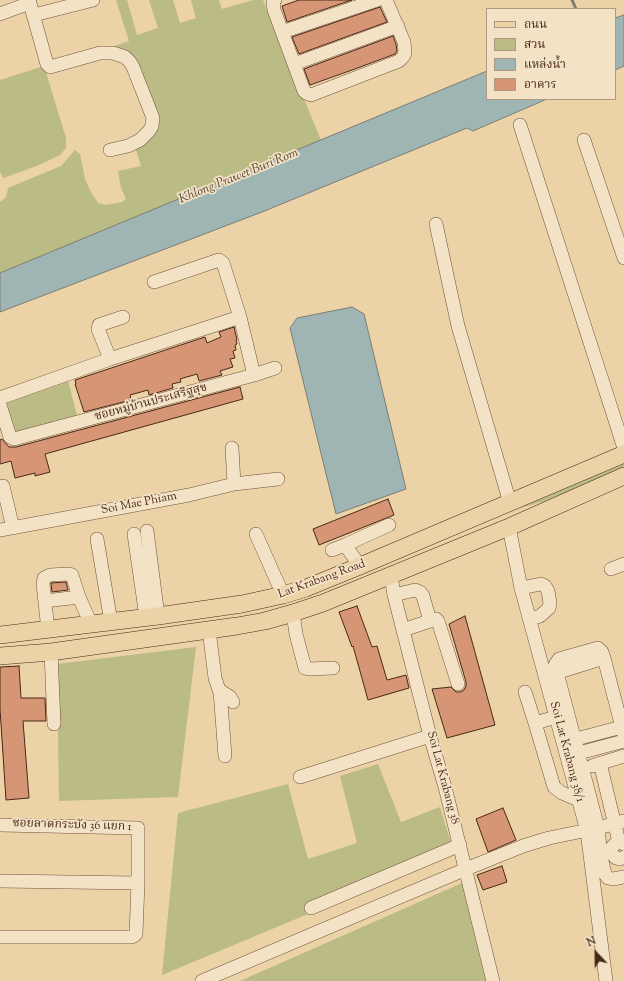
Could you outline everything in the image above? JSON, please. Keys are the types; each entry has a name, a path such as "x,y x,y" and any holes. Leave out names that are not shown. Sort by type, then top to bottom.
{"main road":[{"name":"Lat Krabang Road","path":"0,635 152,617 242,604 283,595 306,588 360,566 624,454"},
{"name":"Lat Krabang Road","path":"0,656 51,652 209,630 265,621 293,613 323,603 390,576 508,527 624,476"},
{"path":"419,541 428,559"}],"street":[{"path":"0,14 31,6 93,0"},
{"path":"276,0 273,2 273,6 304,91 308,94 314,94 399,61 403,57 405,53 404,42 386,0"},
{"path":"282,32 377,0"},
{"path":"31,6 47,64 50,67 100,53 113,53 125,57 133,67 152,118 152,126 140,140 128,146 110,150"},
{"path":"294,64 398,26"},
{"path":"520,125 624,448"},
{"path":"584,140 624,258"},
{"path":"436,224 458,326 510,503"},
{"path":"154,282 219,260 223,263 240,317 254,375 275,368"},
{"path":"110,359 98,329 99,325 123,317"},
{"path":"0,398 110,359 240,317"},
{"name":"ซอยหมู่บ้านประเสริฐสุข","path":"0,405 2,419 10,437 14,439 254,375"},
{"path":"232,448 234,484"},
{"name":"Soi Mae Phiam","path":"6,529 189,495 234,484 278,479"},
{"path":"3,486 6,529"},
{"path":"332,550 389,525"},
{"name":"Soi Lat Krabang 38/1","path":"508,527 521,588 530,620 551,675 556,717 579,800 593,829 606,981"},
{"path":"140,533 152,617"},
{"path":"256,534 283,595"},
{"path":"97,539 111,622"},
{"path":"345,545 360,566"},
{"path":"611,568 624,564"},
{"path":"48,630 43,584 44,578 50,575 72,575 79,597 91,624"},
{"name":"Soi Lat Krabang 38","path":"390,576 430,736 460,845 493,981"},
{"path":"521,588 541,584 545,586 548,591 550,603 549,608 540,616 530,620"},
{"path":"394,595 415,590 420,592 423,596 430,621"},
{"path":"45,601 79,597"},
{"path":"293,613 296,634 305,668 333,668"},
{"path":"403,630 436,619 438,621 458,684"},
{"path":"209,630 216,678 220,691 225,756"},
{"path":"576,739 623,731 604,658 602,652 598,648 559,659 551,675 576,739 583,768 593,829 616,852 623,878 608,878 606,874 616,852 619,822 600,763"},
{"path":"51,652 54,724"},
{"path":"220,691 230,697 233,702"},
{"path":"525,692 554,788 579,800"},
{"path":"535,723 556,717"},
{"path":"300,777 430,736"},
{"path":"579,753 624,741"},
{"path":"583,768 624,756"},
{"path":"202,981 523,846 572,832 593,829 619,822"},
{"name":"ซอยลาดกระบัง 36 แยก 1","path":"0,824 138,828 138,883"},
{"path":"311,908 460,845"},
{"path":"0,881 138,883 136,934 131,937 0,937"}],"green space":[{"path":"116,0 127,0 137,35 158,28 149,0 173,0 180,23 196,18 191,0 219,0 222,9 253,0 263,0 321,140 0,273 0,202 6,197 8,188 61,166 75,150 80,154 85,179 91,192 98,203 106,205 122,202 126,199 121,188 118,171 141,166 135,147 151,136 136,62 101,51 129,41"},
{"path":"44,66 66,138 66,148 60,155 37,166 3,178 0,172 0,80"},
{"path":"68,380 77,416 16,436 2,400"},
{"path":"624,462 624,469 545,501 506,512"},
{"path":"196,647 178,797 59,801 57,664"},
{"path":"378,764 401,822 440,807 454,853 162,975 178,813 288,784 308,859 357,843 340,776"},
{"path":"462,883 486,981 240,981"}],"water":[{"path":"624,15 624,66 616,70 616,18"},
{"name":"Khlong Prawet Buri Rom","path":"486,71 486,100 545,100 473,131 467,128 262,212 0,312 0,273"},
{"path":"352,307 364,314 406,489 336,514 290,328 297,318"}],"building":[{"path":"299,0 352,0 287,22 282,6"},
{"path":"380,7 387,22 299,54 292,37"},
{"path":"393,36 397,51 395,54 310,85 304,69"},
{"path":"234,327 237,344 235,345 236,350 233,351 235,358 230,359 233,367 220,371 222,375 199,381 197,374 180,379 181,382 172,384 173,388 149,395 148,390 130,395 131,400 84,412 75,380 205,337 207,343 221,337 219,332"},
{"path":"240,387 243,399 45,454 50,472 35,476 35,473 15,478 11,461 0,464 0,440 2,439 9,447 16,447"},
{"path":"388,499 394,515 319,545 313,529"},
{"path":"66,582 68,590 52,592 51,583"},
{"path":"357,606 372,647 377,646 387,680 406,675 409,688 368,700 353,646 352,647 339,612"},
{"path":"465,616 495,725 447,738 432,689 451,687 456,692 460,692 464,690 466,686 449,624"},
{"path":"19,666 21,698 45,698 46,721 23,721 29,798 6,800 0,709 0,667"},
{"path":"503,808 516,840 488,852 476,819"},
{"path":"502,866 507,882 483,890 477,875"}],"waterway":[{"path":"572,0 576,8"}]}
